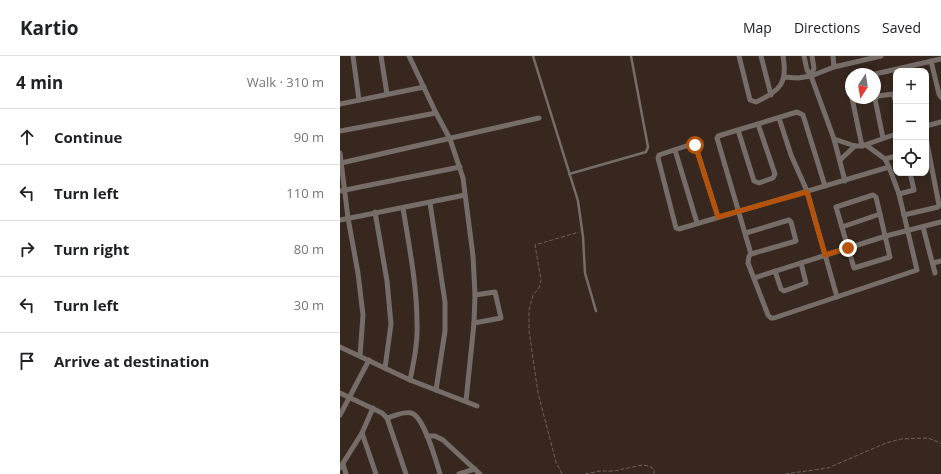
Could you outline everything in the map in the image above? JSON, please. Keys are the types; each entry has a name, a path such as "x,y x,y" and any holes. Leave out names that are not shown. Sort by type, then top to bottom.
{"street":[{"path":"353,56 359,100"},
{"path":"381,56 387,94"},
{"path":"410,56 436,113 450,139 460,166 465,195 473,256 475,295 474,323 466,402"},
{"path":"739,56 750,100 756,102 771,96 779,87 784,77 785,65 783,56"},
{"path":"761,56 771,96"},
{"path":"804,56 807,70 812,76 834,139 845,181"},
{"path":"812,56 814,68 812,76"},
{"path":"833,56 834,67"},
{"path":"784,77 798,78 812,76 834,67 881,56"},
{"path":"914,68 931,61 941,59"},
{"path":"931,61 941,97"},
{"path":"881,73 893,72"},
{"path":"340,104 424,87"},
{"path":"883,138 875,100 878,96 893,94"},
{"path":"746,234 789,220 791,222 796,241 752,254 748,259 768,316 771,318 917,270 899,194 889,167 885,159 864,146 854,104"},
{"path":"752,254 716,140 718,136 797,112 804,115 825,186"},
{"path":"340,132 436,113"},
{"path":"341,163 539,118"},
{"path":"779,118 791,155 807,192 837,297"},
{"path":"929,125 941,122"},
{"path":"738,130 754,181 759,183 773,178 775,174 758,124"},
{"path":"834,139 855,146 864,146 893,135"},
{"path":"904,215 939,205 926,140"},
{"path":"718,217 696,146 692,144 659,155 658,158 676,228 678,229 889,167"},
{"path":"840,160 855,146"},
{"path":"675,150 697,224"},
{"path":"340,154 342,191 358,273 363,315 360,356"},
{"path":"885,159 893,157"},
{"path":"342,191 460,166"},
{"path":"899,194 914,190 911,176"},
{"path":"340,220 465,195"},
{"path":"875,195 886,236 890,256 889,258 854,268 842,227 836,209 837,206 875,195"},
{"path":"430,203 445,302 445,331 436,390"},
{"path":"403,208 414,277 418,323 415,355 410,380"},
{"path":"375,212 387,281 391,324 385,368"},
{"path":"842,227 880,214"},
{"path":"754,278 886,236 941,222"},
{"path":"923,227 935,273"},
{"path":"933,263 941,261"},
{"path":"775,271 782,290 791,289 806,283 801,262"},
{"path":"474,323 501,318 495,292 475,295"},
{"path":"340,347 410,380 477,406"},
{"path":"340,415 369,360"},
{"path":"340,392 382,412 387,418 406,474"},
{"path":"346,474 342,466 362,433 373,408"},
{"path":"387,418 407,412 418,416 427,436 440,474"},
{"path":"362,433 376,474"},
{"path":"427,436 435,436 443,440 480,474"},
{"path":"459,474 475,469"}],"lane":[{"path":"533,56 578,201 585,273 596,312"},
{"path":"569,174 646,152 648,147 631,56"}],"path":[{"path":"562,474 556,462 538,393 529,330 529,310 533,295 539,288 541,280 534,245 582,231"},
{"path":"785,474 828,468 886,443 901,439 928,438 941,443"},
{"path":"585,474 600,471 614,471 642,465 649,466 654,469 654,474"}],"route":[{"path":"695,145 718,217 807,192 825,255 848,248"}]}
